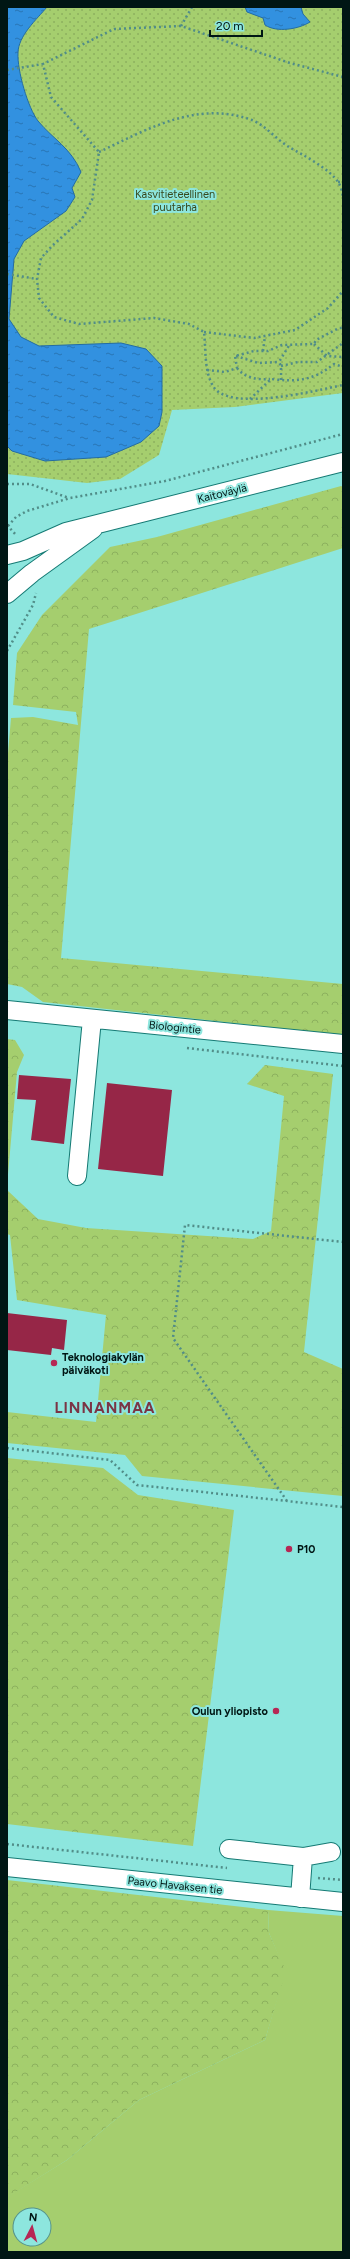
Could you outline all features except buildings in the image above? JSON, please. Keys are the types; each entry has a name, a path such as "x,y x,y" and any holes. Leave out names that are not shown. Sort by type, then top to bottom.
{"street":[{"name":"Kaitoväylä","path":"7,556 23,551 66,532 343,462"},
{"name":"Kaitoväylä","path":"7,594 32,573 100,524"},
{"name":"Biologintie","path":"7,1010 343,1044"},
{"path":"77,1176 92,1018"},
{"path":"229,1849 304,1857 331,1852"},
{"path":"300,1898 304,1857"},
{"name":"Paavo Havaksen tie","path":"7,1867 343,1902"}],"path":[{"path":"181,26 192,7"},
{"path":"7,70 43,64 114,29 181,26 290,63 343,77"},
{"path":"43,64 51,98 99,152"},
{"path":"99,152 155,125 188,115 219,112 253,120 280,141 314,161 338,182 343,197"},
{"path":"99,152 92,200 82,219 41,258 37,279 39,298 54,317 79,324 154,318 189,324 204,332 254,338 295,330 328,308 343,291"},
{"path":"338,182 343,182"},
{"path":"7,274 37,279"},
{"path":"314,344 316,340 339,328 343,328"},
{"path":"204,332 208,370 213,387 224,396 250,399 302,393 343,385"},
{"path":"263,351 265,336"},
{"path":"281,366 298,362 317,362 343,343"},
{"path":"279,362 290,344"},
{"path":"235,356 254,350 263,351 290,344 314,344 327,356 343,357"},
{"path":"235,356 258,363 279,362"},
{"path":"235,356 237,368 243,375 260,380 271,379 294,382 324,372 334,364 343,367"},
{"path":"279,362 281,366 281,380"},
{"path":"208,370 225,372 237,368"},
{"path":"250,399 271,379"},
{"path":"8,526 16,517 26,511 70,498 165,481 343,434"},
{"path":"7,484 30,484 70,498"},
{"path":"287,1501 173,1338 184,1225 343,1242"},
{"path":"7,1448 110,1460 137,1485 343,1507"},
{"path":"7,1844 232,1868"},
{"path":"301,1876 343,1880"}],"green space":[{"name":"Kasvitieteellinen puutarha","path":"7,7 343,7 343,393 235,407 172,410 159,455 120,479 87,483 7,474"},
{"path":"341,486 343,487 343,548 89,629 61,958 343,984 343,1035 43,1002 22,987 7,984 7,765 11,718 33,717 78,725 76,712 13,705 17,653 42,615 110,547 157,537"},
{"path":"7,1039 15,1040 24,1055 17,1072 7,1186"},
{"path":"265,1065 333,1074 304,1352 343,1369 343,1496 142,1476 125,1455 7,1443 7,1412 96,1422 106,1315 17,1300 10,1235 7,1234 7,1190 38,1219 86,1228 253,1239 271,1231 284,1096 247,1084"},
{"path":"7,1458 103,1468 138,1495 234,1510 193,1846 7,1824"},
{"path":"7,1880 268,1910 269,1933 286,1971 265,2040 139,2100 67,2160 8,2197"},
{"path":"268,1910 343,1916 343,2252 7,2252 7,2197 67,2160 139,2100 265,2040 285,1971 269,1933"}],"water":[{"path":"7,7 47,7 21,40 18,60 21,79 34,115 44,128 67,150 81,172 72,188 75,197 66,211 24,241 14,259 9,319 21,337 39,346 121,343 146,349 162,366 162,412 159,426 141,442 106,457 45,461 12,451 7,446"},
{"path":"245,7 301,7 303,14 310,22 300,27 276,29 265,25 263,18 247,12"}],"place":[{"name":"Teknologiakylän päiväkoti","path":"54,1363"},
{"name":"P10","path":"289,1549"},
{"name":"Oulun yliopisto","path":"276,1711"}],"district":[{"name":"LINNANMAA","path":"105,1408"}]}
